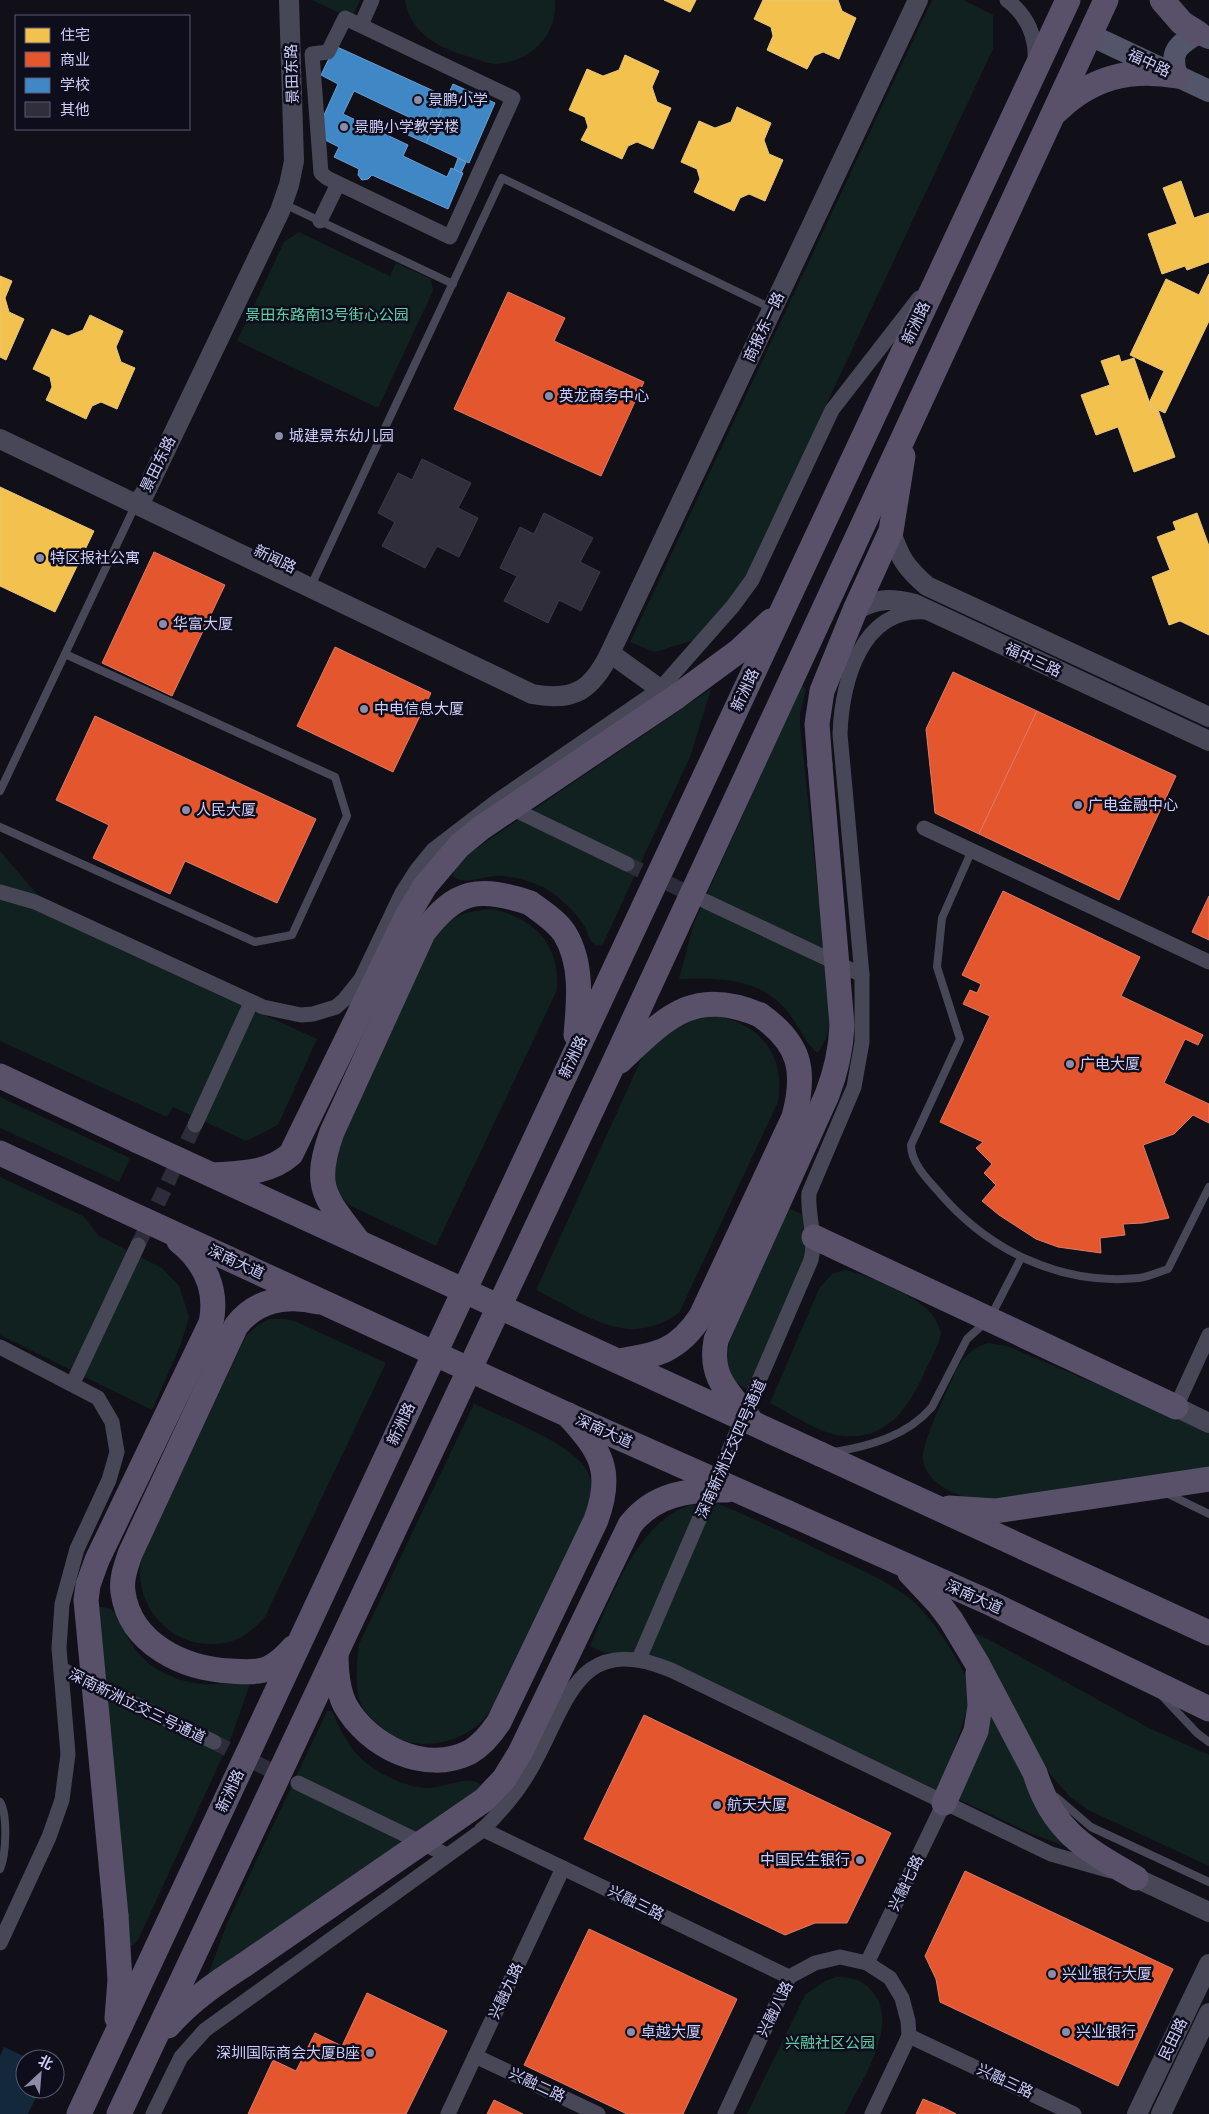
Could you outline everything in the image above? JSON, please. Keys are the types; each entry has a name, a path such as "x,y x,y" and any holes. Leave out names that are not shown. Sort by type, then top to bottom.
{"main road":[{"name":"新洲路","path":"79,2114 1068,0"},
{"path":"121,2112 336,1650 611,1070 1106,0"},
{"path":"1162,0 1182,23 1204,36"},
{"name":"福中路","path":"1090,35 1209,91"},
{"path":"1053,114 1071,97 1112,78 1132,73 1153,72 1177,76 1173,61 1179,46 1204,36"},
{"path":"752,1422 717,1376 714,1352 716,1340 827,1095 837,1066 842,1040 842,1025 817,724 822,691 855,610 891,531 907,427"},
{"path":"212,1175 261,1170 280,1164 291,1154 408,916 425,886 442,863 481,828 668,693 740,650 762,632 783,608"},
{"path":"360,1243 325,1196 321,1184 322,1166 332,1132 422,933 448,904 466,895 488,892 508,895 530,903 549,916 564,933 574,957 580,998 574,1053"},
{"path":"611,1070 660,1023 682,1010 703,1005 737,1005 760,1015 778,1028 792,1047 799,1067 801,1091 794,1117 701,1316 689,1333 674,1347 651,1356 619,1361"},
{"path":"0,1076 934,1507 1196,1624"},
{"name":"深南大道","path":"0,1153 568,1415 988,1602 1209,1709"},
{"path":"113,2041 120,1980 116,1916 87,1614 88,1585 96,1560 206,1334 213,1312 212,1288 205,1270 189,1248 161,1227"},
{"path":"814,1237 1176,1407"},
{"path":"302,1636 286,1656 269,1668 244,1672 216,1671 190,1665 166,1653 147,1639 131,1618 122,1590 123,1578 130,1554 228,1343 242,1319 266,1303 296,1298 329,1305"},
{"path":"336,1650 336,1678 345,1704 358,1723 377,1741 399,1753 426,1760 449,1760 471,1752 488,1737 499,1722 596,1520 605,1491 602,1464 590,1441 568,1415"},
{"path":"934,1507 994,1511 1151,1486 1209,1479"},
{"path":"146,2056 184,2008 209,1987 484,1800 496,1788 520,1753 622,1540 638,1514 662,1498 676,1494 708,1489 734,1490"},
{"path":"901,1564 939,1604 978,1665 1035,1773 1041,1792 1051,1811 1075,1840 1136,1878"},
{"path":"944,1803 976,1730 980,1706 978,1665"}],"street":[{"name":"景田东路","path":"279,202 286,158 280,0"},
{"name":"景田东路","path":"139,497 292,177 294,161 289,0"},
{"path":"361,25 372,0"},
{"name":"商报东一路","path":"610,653 918,0"},
{"path":"1007,0 1022,14 1031,31 1036,51 1034,71"},
{"path":"345,18 361,25 513,98 450,237 338,184 321,173 312,54 328,52 345,18"},
{"path":"320,221 338,184"},
{"path":"0,892 35,902 251,1002 276,1011 301,1015 324,1011 345,999 360,979 402,893 424,860 444,840 497,801 668,693 752,580 832,410 940,272"},
{"name":"新闻路","path":"0,426 313,583 530,681 549,695 573,695 587,688 598,675 610,653"},
{"name":"新闻路","path":"0,439 139,497"},
{"name":"福中三路","path":"891,531 898,554 910,571 927,586 1209,717"},
{"name":"福中三路","path":"855,610 874,601 895,600 915,604 1209,741"},
{"name":"深南新洲立交四号通道","path":"639,1659 807,1274 814,1246 808,1206 809,1193 854,1087 861,1057 862,975 840,734 843,698 859,654 880,625 903,613 925,612 940,616"},
{"path":"610,653 668,693"},
{"path":"497,801 627,864"},
{"path":"924,828 1209,962"},
{"path":"706,901 862,975"},
{"path":"194,1125 251,1002"},
{"path":"73,1384 138,1245"},
{"path":"1209,1335 1176,1407 1209,1423"},
{"path":"0,1347 92,1393 104,1404 112,1422 117,1452 113,1470 82,1538 67,1581 61,1618 61,1669 68,1754 62,1800 48,1837 0,1943"},
{"path":"153,2114 181,2057 205,2030 482,1829 507,1805 520,1787 566,1699 584,1675 593,1667 614,1658 639,1659 670,1670 1051,1854 1136,1878 1209,1912"},
{"name":"深南新洲立交三号通道","path":"61,1669 214,1742"},
{"path":"298,1783 447,1855"},
{"name":"兴融七路","path":"867,1963 944,1803"},
{"name":"兴融三路","path":"482,1829 789,1977"},
{"name":"兴融九路","path":"448,2114 563,1868"},
{"name":"兴融八路","path":"724,2114 789,1977 810,1965 827,1960 854,1958 867,1963"},
{"path":"867,1963 880,1970 897,1988 906,2010 909,2036 872,2114"},
{"name":"民田路","path":"1137,2114 1209,1964"},
{"name":"民田路","path":"1161,2114 1209,2013"},
{"name":"兴融三路","path":"909,2036 1074,2114"},
{"name":"兴融二路","path":"476,2056 598,2114"}],"lane":[{"path":"313,583 502,178 773,309"},
{"path":"279,202 453,284"},
{"path":"0,791 139,497"},
{"path":"0,827 255,942 292,935 347,816 335,777 65,654"},
{"path":"972,850 942,918 937,967 960,1039 911,1145 911,1155 953,1210 988,1239 1021,1258 1055,1271 1097,1278 1140,1278 1168,1269 1209,1187"},
{"path":"820,1454 862,1448 890,1437 924,1416 932,1407 968,1338 990,1318 1021,1258"},
{"path":"1151,1486 1209,1514"},
{"path":"1146,1680 1196,1733 1209,1742"},
{"path":"1035,1773 1060,1802 1090,1827 1209,1882"},
{"path":"0,1802 3,1810 5,1846 0,1869"}],"green space":[{"path":"312,0 360,0 352,19"},
{"path":"405,0 555,0 555,13 547,35 530,53 508,62 492,64 450,50 430,39 414,23 408,12"},
{"path":"932,0 963,0 993,15 993,49 745,578 726,605 694,640 655,652 630,642"},
{"name":"景田东路南13号街心公园","path":"299,232 390,276 396,263 431,279 433,291 378,408 237,341 284,242"},
{"path":"801,686 806,689 800,714 800,726 819,902 829,968 830,1023 826,1039 818,1053 807,1042 782,1005 770,995 742,983 727,980 679,979 694,923"},
{"path":"711,689 690,757 603,944 597,946 592,942 585,927 572,910 561,899 543,887 517,878 496,876 464,880 453,876 454,868 471,852"},
{"path":"0,851 60,921 317,1039 278,1125 246,1141 173,1107 167,1117 0,1041"},
{"path":"494,909 522,920 542,937 549,947 554,960 557,974 557,990 436,1246 349,1205 338,1192 334,1179 333,1148 423,951 452,919 469,912"},
{"path":"712,1015 743,1025 756,1033 766,1043 778,1069 778,1102 679,1313 660,1324 642,1328 624,1328 589,1318 536,1290 645,1051 665,1026"},
{"path":"0,1097 130,1158 119,1182 0,1128"},
{"path":"0,1177 83,1216 99,1236 162,1268 179,1286 189,1317 181,1344 152,1410 0,1335"},
{"path":"789,1208 801,1214 807,1221 810,1244 799,1277 747,1389 735,1381 729,1369 729,1342"},
{"path":"844,1270 876,1280 912,1298 930,1313 941,1333 935,1351 920,1382 905,1407 886,1426 860,1436 844,1436 825,1432 770,1403 819,1289 832,1274"},
{"path":"270,1319 285,1319 297,1322 386,1363 265,1617 242,1637 223,1643 205,1644 187,1640 171,1632 158,1620 148,1605 141,1587 141,1562 147,1545 246,1336 258,1325"},
{"path":"988,1343 1007,1346 1209,1432 1209,1468 986,1502 967,1498 947,1490 931,1477 926,1469 923,1452 926,1441 957,1368 970,1352"},
{"path":"474,1404 556,1443 583,1464 590,1479 590,1505 496,1702 486,1716 480,1723 456,1738 430,1744 416,1743 390,1734 362,1706 359,1698 357,1678 359,1644"},
{"path":"716,1503 875,1577 915,1603 929,1619 961,1666 968,1685 969,1696 958,1738 937,1790 664,1663 634,1653 610,1653 590,1646 626,1567 652,1531 667,1517 685,1507"},
{"path":"98,1606 111,1609 135,1649 142,1657 170,1676 180,1680 203,1684 251,1681 231,1738 138,1940 132,1946 128,1944"},
{"path":"971,1632 988,1639 1149,1728 1209,1755 1209,1866 1088,1810 1070,1797 1050,1774"},
{"path":"985,1705 1075,1850 1030,1833 956,1798"},
{"path":"327,1711 332,1711 339,1727 355,1752 370,1766 390,1778 421,1788 469,1781 480,1784 480,1789 208,1975 228,1921"},
{"name":"兴融社区公园","path":"836,1977 855,1979 867,1986 879,2003 882,2019 881,2035 876,2052 845,2114 747,2114 805,1995 825,1981"}],"water":[{"path":"4,2047 15,2052 15,2099 35,2099 28,2114 0,2114 0,2056"}],"building: 住宅":[{"path":"664,0 696,0 690,12"},
{"path":"763,0 838,0 842,11 856,18 839,59 823,52 814,56 807,69 767,50 773,36 771,27 754,19"},
{"path":"625,55 659,71 652,87 657,102 671,108 653,149 637,142 628,146 622,159 581,140 588,127 585,117 569,110 587,69 603,76 619,70"},
{"path":"737,107 771,123 764,140 769,154 783,160 765,201 749,194 740,198 734,211 694,192 700,179 697,169 681,162 699,121 715,128 731,122"},
{"path":"1181,181 1194,218 1209,213 1209,262 1187,270 1185,266 1162,274 1148,234 1177,224 1163,188"},
{"path":"1209,274 1209,321 1165,413 1148,405 1164,371 1130,355 1166,279 1199,295"},
{"path":"0,276 12,281 5,298 9,312 24,319 6,360 0,357"},
{"path":"90,315 123,331 116,347 121,362 135,368 117,409 101,402 92,406 86,419 46,400 52,387 50,377 33,369 52,329 68,336 83,330"},
{"path":"1119,355 1121,362 1134,358 1149,401 1148,405 1158,410 1175,457 1134,472 1118,427 1096,435 1081,395 1110,385 1101,361"},
{"name":"特区报社公寓","path":"0,487 94,531 55,612 0,586"},
{"path":"1197,513 1209,546 1209,635 1180,621 1169,625 1152,577 1170,570 1157,537 1176,530 1173,522"}],"building: 商业":[{"name":"英龙商务中心","path":"508,292 565,318 554,341 644,382 601,476 454,409"},
{"name":"华富大厦","path":"154,552 225,585 172,696 102,663"},
{"name":"中电信息大厦","path":"335,647 431,693 393,772 297,726"},
{"path":"953,672 1037,711 979,834 935,813 926,729"},
{"name":"广电金融中心","path":"1037,711 1176,776 1119,900 979,834"},
{"name":"人民大厦","path":"95,716 316,819 277,903 185,861 170,894 93,858 109,825 56,800"},
{"name":"广电大厦","path":"1003,891 1140,957 1121,996 1203,1035 1198,1045 1185,1039 1164,1083 1209,1104 1209,1123 1193,1115 1174,1134 1143,1145 1169,1218 1143,1223 1123,1224 1125,1235 1100,1238 1101,1253 1058,1247 1036,1239 999,1215 982,1201 996,1185 984,1173 992,1164 976,1148 983,1142 940,1122 990,1016 963,1004 970,990 977,993 981,984 962,975"},
{"path":"1209,896 1209,940 1192,932"},
{"name":"航天大厦","path":"644,1715 891,1833 847,1923 815,1923 785,1935 584,1839"},
{"name":"兴业银行大厦","path":"965,1871 1173,1969 1118,2086 940,2002 936,1979 925,1956"},
{"name":"卓越大厦","path":"589,1929 737,1999 683,2114 627,2114 524,2065"},
{"name":"深圳国际商会大厦B座","path":"367,1993 447,2031 406,2114 248,2114 273,2060 296,2071 315,2033 342,2046"},
{"path":"923,2099 942,2107 956,2114 916,2114"},
{"path":"494,2100 523,2114 487,2114"},
{"path":"942,2107 956,2114 939,2114"}],"building: 学校":[{"name":"景鹏小学教学楼","path":"335,46 447,97 426,143 408,135 415,120 354,91 343,114 408,145 403,156 447,177 451,168 463,173 448,209 372,175 368,179 362,180 358,175 359,169 334,157 339,147 315,135 338,84 321,75"},
{"path":"453,84 495,103 469,163 426,143"},
{"path":"458,158 466,162 461,173 454,169"}],"building: 其他":[{"path":"422,459 471,483 458,508 478,518 459,557 437,546 425,568 382,546 395,522 378,513 398,473 412,480"},
{"path":"544,513 593,538 580,562 600,572 581,611 559,600 548,623 504,601 517,576 500,568 520,527 534,534"}],"tunnel":[{"path":"627,864 697,897"},
{"path":"138,1245 195,1125"},
{"path":"214,1742 286,1778"}],"place":[{"name":"景鹏小学","path":"418,100"},
{"name":"景鹏小学教学楼","path":"344,127"},
{"name":"英龙商务中心","path":"549,396"},
{"name":"城建景东幼儿园","path":"279,436"},
{"name":"特区报社公寓","path":"40,558"},
{"name":"华富大厦","path":"163,624"},
{"name":"中电信息大厦","path":"364,709"},
{"name":"广电金融中心","path":"1078,805"},
{"name":"人民大厦","path":"186,810"},
{"name":"广电大厦","path":"1070,1064"},
{"name":"航天大厦","path":"717,1805"},
{"name":"中国民生银行","path":"860,1860"},
{"name":"兴业银行大厦","path":"1052,1974"},
{"name":"卓越大厦","path":"631,2032"},
{"name":"兴业银行","path":"1066,2032"},
{"name":"深圳国际商会大厦B座","path":"370,2053"}]}
